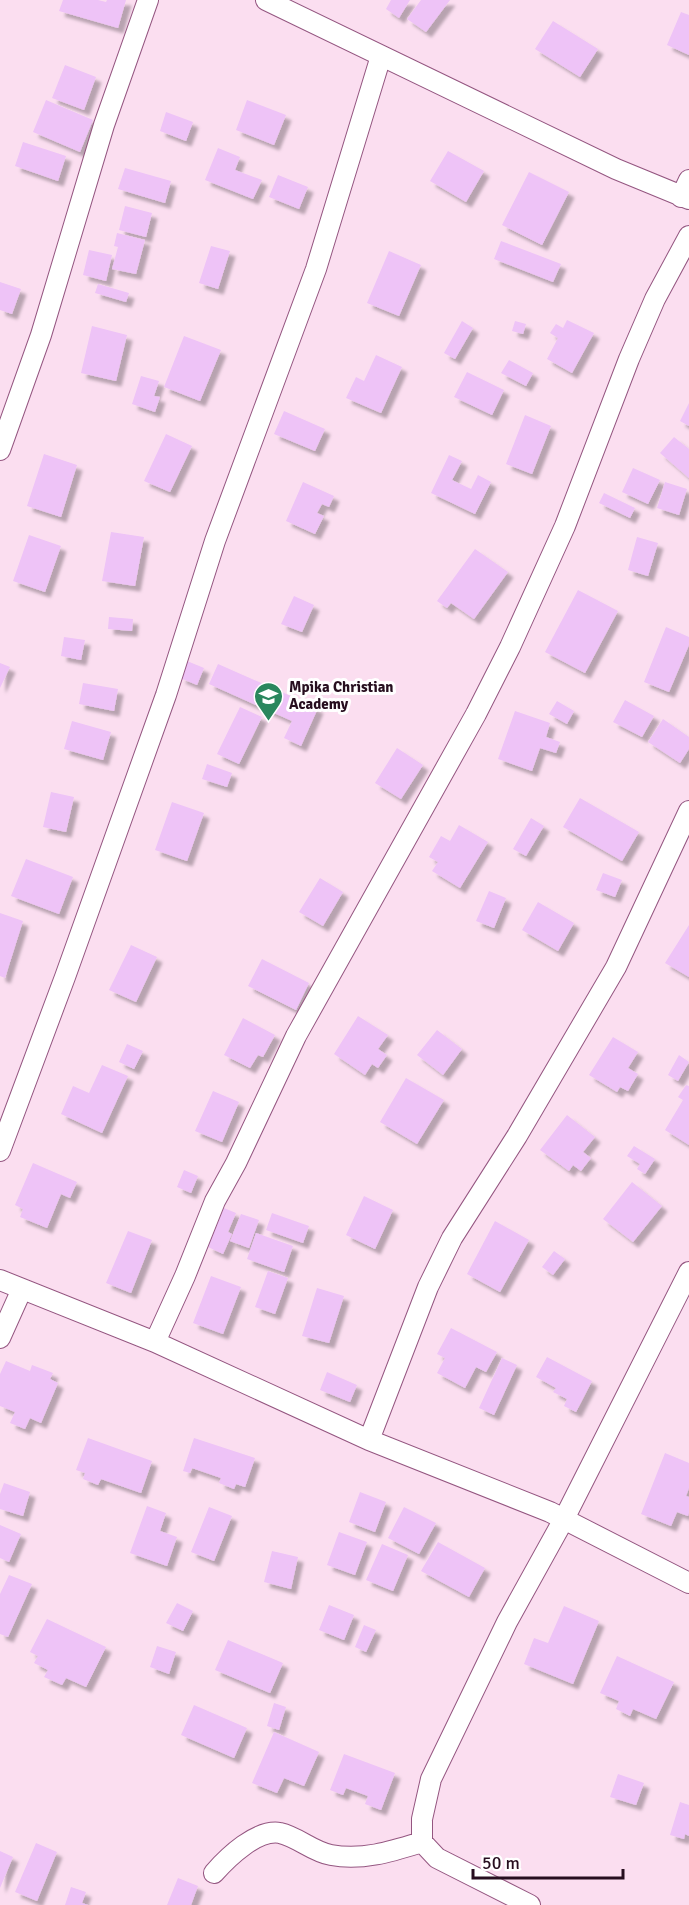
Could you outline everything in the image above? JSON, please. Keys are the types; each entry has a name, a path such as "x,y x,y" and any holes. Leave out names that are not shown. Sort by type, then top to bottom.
{"street":[{"path":"0,450 41,335 104,125 148,0"},
{"path":"266,0 616,169 686,192"},
{"path":"0,1151 166,695 215,541 316,269 381,56"},
{"path":"155,1342 215,1201 236,1164 296,1036 476,714 510,647 565,526 629,359 655,299 689,236"},
{"path":"369,1440 428,1287 452,1238 518,1136 616,967 689,811"},
{"path":"530,1905 438,1858 422,1842 422,1820 431,1779 507,1622 564,1519 689,1272"},
{"path":"0,1280 155,1342 369,1440 550,1512 689,1583"},
{"path":"0,1338 22,1289"},
{"path":"214,1872 228,1858 265,1833 280,1833 329,1855 353,1857 385,1854 422,1842"}],"building":[{"path":"63,0 106,2 107,0 126,0 118,28 59,11"},
{"path":"391,0 410,0 399,18 386,9"},
{"path":"421,0 450,0 426,32 407,19"},
{"path":"681,12 689,15 689,55 667,45"},
{"path":"553,21 598,49 580,77 535,49"},
{"path":"65,65 96,77 84,110 52,98"},
{"path":"46,100 93,120 80,152 33,132"},
{"path":"247,100 286,115 274,145 236,130"},
{"path":"166,112 193,122 186,141 160,131"},
{"path":"23,142 66,156 58,181 15,166"},
{"path":"218,148 240,157 235,170 262,180 253,199 205,180"},
{"path":"448,151 484,171 466,202 430,181"},
{"path":"125,168 171,181 165,203 118,189"},
{"path":"529,172 569,192 542,245 502,225"},
{"path":"278,175 308,187 299,209 269,197"},
{"path":"125,206 152,213 146,237 119,230"},
{"path":"117,233 145,240 136,274 112,269 118,247 114,246"},
{"path":"501,241 561,264 553,282 494,259"},
{"path":"211,246 230,251 218,289 199,283"},
{"path":"89,250 112,255 106,281 83,275"},
{"path":"389,251 421,265 399,316 367,303"},
{"path":"0,282 21,289 12,314 0,310"},
{"path":"98,284 129,293 126,302 95,293"},
{"path":"567,320 594,333 572,373 547,359 558,338 550,333 556,324 563,328"},
{"path":"462,321 473,328 455,359 444,353"},
{"path":"515,321 526,324 523,334 512,331"},
{"path":"92,326 127,335 116,381 81,373"},
{"path":"184,336 221,350 200,401 164,387"},
{"path":"376,355 402,367 381,413 346,398 356,377 364,381"},
{"path":"509,360 533,373 526,386 501,373"},
{"path":"467,372 504,390 492,415 454,397"},
{"path":"141,376 159,381 154,396 160,397 155,412 132,404"},
{"path":"689,403 689,426 680,421"},
{"path":"284,411 325,429 315,451 274,434"},
{"path":"525,415 551,426 532,474 506,464"},
{"path":"166,434 192,446 170,492 144,481"},
{"path":"674,437 689,449 689,478 660,453"},
{"path":"44,454 77,465 61,517 27,506"},
{"path":"449,455 462,461 452,480 471,489 478,475 491,482 475,514 431,493"},
{"path":"633,468 660,480 648,504 622,492"},
{"path":"303,482 334,496 329,507 322,504 317,513 324,516 315,534 286,521"},
{"path":"665,482 687,489 679,515 657,508"},
{"path":"604,493 635,508 630,518 599,503"},
{"path":"111,532 144,537 135,586 102,581"},
{"path":"29,535 61,546 45,592 13,581"},
{"path":"637,537 658,543 648,576 628,570"},
{"path":"475,549 508,572 474,619 451,603 447,608 437,601"},
{"path":"578,590 618,611 585,673 545,652"},
{"path":"294,596 314,605 302,632 281,624"},
{"path":"109,617 133,619 132,631 108,629"},
{"path":"666,627 689,637 689,645 669,692 644,682"},
{"path":"64,637 85,640 81,660 61,656"},
{"path":"187,661 204,668 197,685 180,678"},
{"path":"0,663 10,667 0,688"},
{"path":"218,664 318,708 301,746 284,738 292,721 209,684"},
{"path":"83,683 118,689 114,711 79,704"},
{"path":"625,700 654,716 642,737 613,722"},
{"path":"557,701 574,711 567,724 549,714"},
{"path":"240,707 262,717 239,764 217,754"},
{"path":"515,711 550,723 546,737 560,742 556,753 540,748 532,771 498,759"},
{"path":"663,719 689,737 689,749 680,763 648,742"},
{"path":"72,721 111,732 103,760 64,749"},
{"path":"397,748 423,765 401,799 375,783"},
{"path":"207,764 232,773 227,787 202,779"},
{"path":"51,792 74,797 66,832 43,827"},
{"path":"580,798 639,832 622,861 563,827"},
{"path":"172,802 204,813 187,861 155,850"},
{"path":"531,818 544,826 526,856 513,849"},
{"path":"459,825 488,842 460,888 432,871 438,862 429,857 441,836 450,841"},
{"path":"26,859 73,877 59,914 11,896"},
{"path":"603,873 622,880 615,897 596,890"},
{"path":"320,878 343,892 323,926 299,912"},
{"path":"489,891 506,898 494,928 476,921"},
{"path":"538,902 574,923 558,951 522,930"},
{"path":"0,913 23,921 5,978 0,976"},
{"path":"689,925 689,977 665,963"},
{"path":"131,945 157,957 136,1002 109,990"},
{"path":"262,959 309,983 296,1010 248,986"},
{"path":"358,1016 388,1035 378,1049 387,1055 378,1068 372,1064 365,1075 334,1054"},
{"path":"243,1018 275,1035 263,1057 258,1055 250,1068 224,1055"},
{"path":"437,1030 462,1049 443,1075 417,1055"},
{"path":"613,1037 638,1052 628,1068 638,1074 628,1091 620,1087 617,1092 589,1075"},
{"path":"127,1044 143,1051 134,1069 119,1062"},
{"path":"679,1055 689,1062 678,1081 668,1075"},
{"path":"102,1065 128,1076 102,1133 61,1114 73,1086 89,1093"},
{"path":"406,1078 444,1100 417,1144 380,1122"},
{"path":"686,1085 689,1086 689,1145 665,1130 683,1100 678,1097"},
{"path":"213,1091 239,1102 222,1142 195,1131"},
{"path":"567,1115 595,1137 583,1152 591,1158 581,1171 573,1165 569,1171 540,1150"},
{"path":"634,1146 655,1159 645,1174 637,1169 640,1164 627,1156"},
{"path":"33,1163 77,1182 70,1198 61,1194 47,1228 20,1217 23,1209 15,1205"},
{"path":"184,1170 198,1176 191,1193 177,1187"},
{"path":"632,1182 662,1206 633,1242 603,1219"},
{"path":"364,1196 393,1210 375,1249 346,1235"},
{"path":"224,1208 236,1213 228,1232 232,1234 223,1254 208,1247"},
{"path":"272,1213 309,1226 303,1243 266,1230"},
{"path":"241,1214 259,1220 249,1248 230,1241"},
{"path":"495,1221 529,1240 500,1292 467,1274"},
{"path":"128,1231 152,1240 131,1293 106,1283"},
{"path":"256,1233 293,1246 284,1272 247,1259"},
{"path":"554,1251 565,1259 553,1275 542,1267"},
{"path":"268,1271 288,1278 275,1314 255,1307"},
{"path":"211,1276 241,1287 223,1334 193,1323"},
{"path":"317,1288 344,1296 329,1343 302,1336"},
{"path":"451,1328 497,1352 486,1372 476,1367 465,1388 437,1373 445,1358 437,1354"},
{"path":"547,1357 592,1381 576,1412 564,1406 567,1399 553,1392 556,1388 536,1377"},
{"path":"502,1358 517,1365 494,1415 479,1408"},
{"path":"6,1361 30,1371 32,1365 53,1373 50,1379 58,1383 41,1423 30,1418 25,1429 10,1423 15,1412 0,1406 0,1374"},
{"path":"327,1372 357,1385 350,1402 320,1390"},
{"path":"88,1438 152,1461 141,1493 101,1479 98,1485 83,1479 85,1473 76,1470"},
{"path":"194,1438 255,1458 245,1487 236,1484 234,1489 219,1483 221,1478 192,1468 190,1473 183,1471"},
{"path":"665,1453 689,1463 689,1488 686,1496 689,1497 689,1513 688,1516 677,1512 671,1526 641,1514"},
{"path":"4,1483 30,1492 23,1516 0,1509 0,1494"},
{"path":"360,1492 386,1502 375,1532 349,1522"},
{"path":"147,1506 166,1513 160,1531 177,1537 167,1566 130,1553"},
{"path":"209,1507 232,1516 214,1561 191,1552"},
{"path":"404,1507 436,1523 419,1554 388,1538"},
{"path":"0,1525 21,1534 9,1562 0,1558"},
{"path":"339,1532 367,1542 355,1575 327,1565"},
{"path":"438,1542 485,1568 469,1597 421,1571"},
{"path":"382,1544 408,1555 393,1591 366,1580"},
{"path":"272,1551 298,1557 291,1589 264,1582"},
{"path":"9,1575 32,1584 8,1637 0,1634 0,1594"},
{"path":"177,1603 193,1611 183,1631 166,1623"},
{"path":"329,1605 354,1615 344,1640 319,1630"},
{"path":"564,1606 599,1621 573,1684 524,1664 534,1638 548,1643"},
{"path":"47,1619 106,1647 86,1687 66,1678 62,1685 44,1677 48,1670 34,1663 38,1656 30,1652"},
{"path":"364,1625 376,1630 366,1652 355,1647"},
{"path":"228,1640 283,1663 270,1693 215,1670"},
{"path":"157,1646 176,1652 169,1674 150,1667"},
{"path":"617,1656 674,1682 656,1719 633,1709 630,1716 616,1709 619,1701 600,1693"},
{"path":"274,1703 286,1707 279,1730 267,1726"},
{"path":"194,1705 247,1728 234,1758 181,1735"},
{"path":"274,1732 319,1752 304,1786 284,1778 277,1793 252,1783"},
{"path":"344,1754 395,1773 381,1810 365,1804 368,1796 346,1788 343,1795 330,1790"},
{"path":"618,1774 644,1783 636,1805 610,1797"},
{"path":"680,1802 689,1805 689,1836 685,1834 684,1839 670,1835"},
{"path":"36,1843 57,1852 37,1901 15,1892"},
{"path":"0,1851 13,1857 0,1888"},
{"path":"178,1878 198,1886 191,1905 167,1905"},
{"path":"71,1887 86,1892 82,1903 88,1905 65,1905"}],"place":[{"name":"Mpika Christian Academy","path":"268,722"}]}
